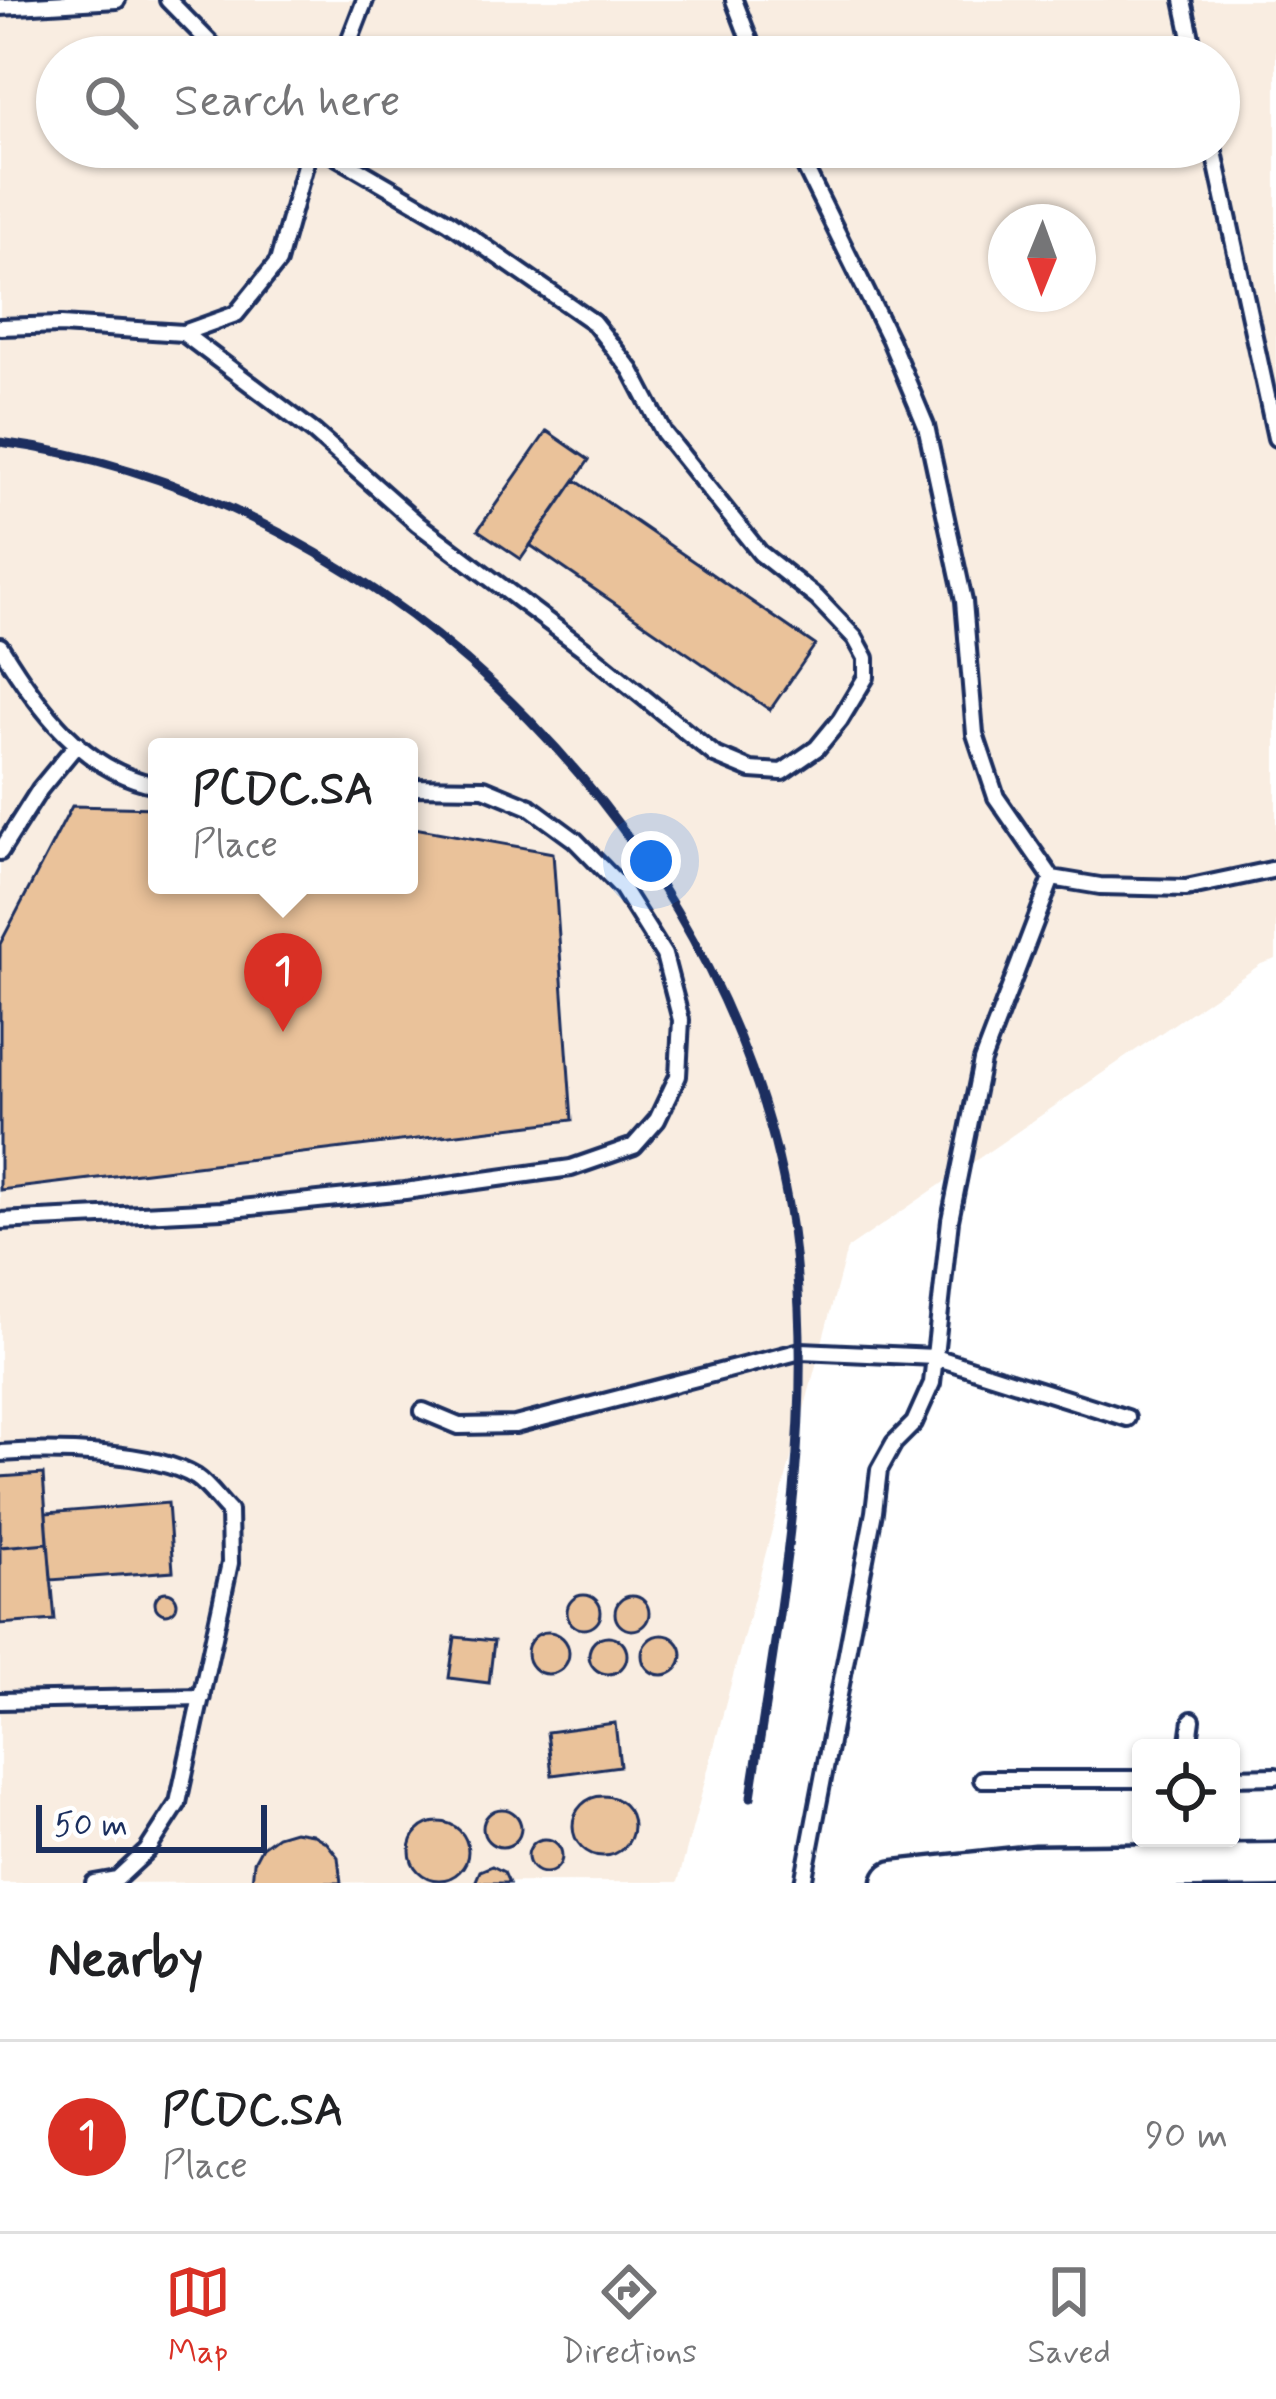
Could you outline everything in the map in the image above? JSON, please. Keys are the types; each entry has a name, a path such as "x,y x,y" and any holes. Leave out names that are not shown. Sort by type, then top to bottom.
{"main road":[{"path":"895,1883 1180,1859 1276,1864"}],"lane":[{"path":"0,7 117,0"},
{"path":"168,0 203,36"},
{"path":"352,36 365,0"},
{"path":"734,0 748,36"},
{"path":"1183,0 1191,36"},
{"path":"0,327 61,325 183,334 236,314 278,262 304,168"},
{"path":"183,334 296,417 418,524 715,755 751,770 782,772 817,748 866,677 866,658 855,638 817,598 760,553 664,433 631,370 592,322 449,222 356,168"},
{"path":"805,168 890,340 926,426 964,601 975,734 996,797 1052,878 1100,886 1186,889 1276,869"},
{"path":"1218,168 1276,438"},
{"path":"0,646 34,701 77,744 126,780 148,784"},
{"path":"0,852 40,789 77,744"},
{"path":"0,1221 222,1210 405,1191 571,1168 634,1146 657,1120 678,1076 681,1020 664,955 622,888 574,840 530,807 484,788 418,787"},
{"path":"802,1883 879,1469 926,1401 950,1220 982,1060 1052,878"},
{"path":"423,1411 459,1426 515,1425 801,1351 935,1357 1126,1418"},
{"path":"0,1453 48,1450 136,1458 195,1477 229,1511 230,1563 178,1803 147,1851 117,1879 94,1883"},
{"path":"0,1701 202,1697"},
{"path":"1189,1739 1192,1720"},
{"path":"1240,1777 1276,1776"},
{"path":"982,1779 1132,1778"}],"shaded area":[{"path":"0,0 1276,0 1276,959 1261,964 847,1249 678,1882 0,1883"}],"building":[{"path":"547,431 589,460 521,559 478,530"},
{"path":"575,480 815,645 770,710 530,545"},
{"path":"72,806 148,808 148,894 418,894 418,829 553,853 572,1120 0,1190 0,944"},
{"path":"43,1474 48,1543 0,1547 0,1477"},
{"path":"168,1503 173,1571 51,1580 46,1513"},
{"path":"48,1543 55,1620 0,1624 0,1547"},
{"path":"166,1592 177,1603 166,1614 155,1603"},
{"path":"584,1595 596,1600 601,1612 596,1624 584,1629 572,1624 567,1612 572,1600"},
{"path":"632,1596 644,1601 649,1613 644,1625 632,1630 620,1625 615,1613 620,1601"},
{"path":"548,1632 563,1638 569,1653 563,1668 548,1674 533,1668 527,1653 533,1638"},
{"path":"662,1635 676,1641 682,1655 676,1669 662,1675 648,1669 642,1655 648,1641"},
{"path":"608,1636 622,1641 627,1655 622,1669 608,1674 594,1669 589,1655 594,1641"},
{"path":"455,1637 494,1641 489,1683 449,1678"},
{"path":"615,1723 620,1766 552,1775 547,1732"},
{"path":"603,1796 624,1805 633,1826 624,1847 603,1856 582,1847 573,1826 582,1805"},
{"path":"502,1809 515,1815 521,1828 515,1841 502,1847 489,1841 483,1828 489,1815"},
{"path":"439,1822 460,1830 468,1851 460,1872 439,1880 418,1872 410,1851 418,1830"},
{"path":"294,1831 327,1843 338,1857 341,1883 252,1883 254,1862 262,1847"},
{"path":"545,1839 557,1844 562,1856 557,1868 545,1873 533,1868 528,1856 533,1844"},
{"path":"492,1866 504,1872 509,1883 475,1883 480,1871"}],"railway":[{"path":"0,442 146,475 285,535 414,618 530,720 629,838 708,969 765,1109 795,1255 800,1323 797,1459 790,1527 751,1797"}],"place":[{"name":"PCDC.SA","path":"283,1032"}]}
